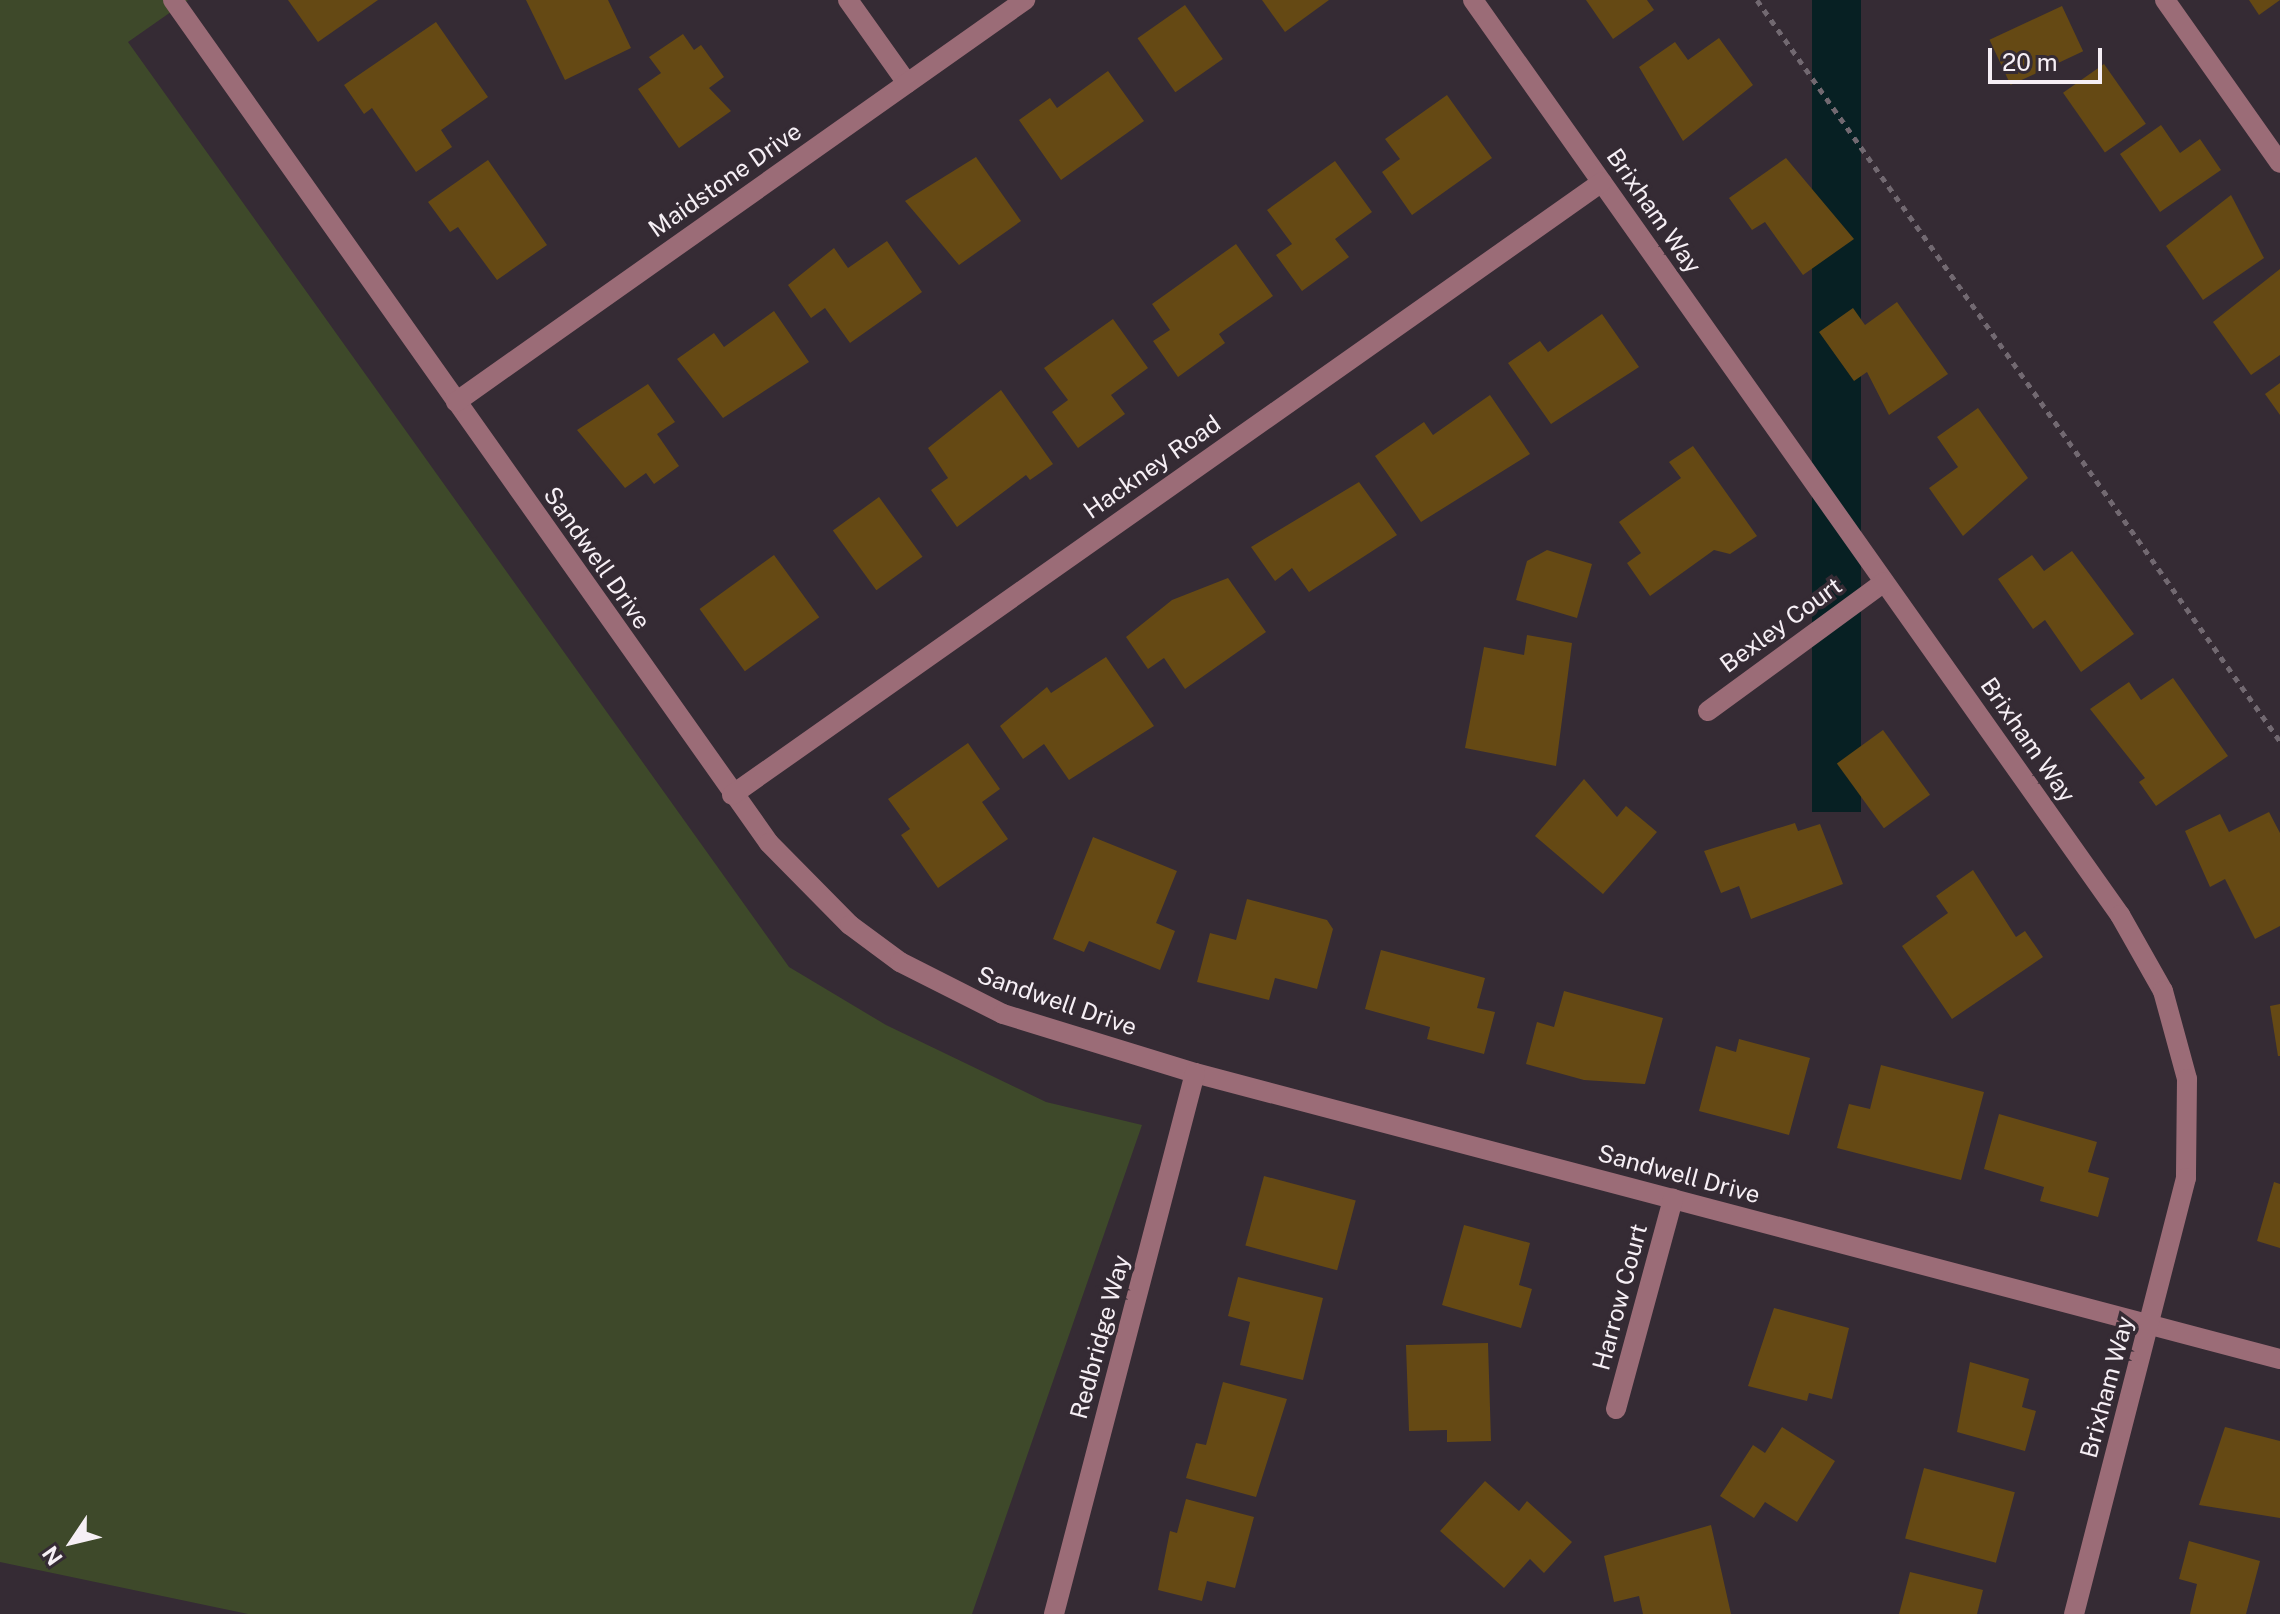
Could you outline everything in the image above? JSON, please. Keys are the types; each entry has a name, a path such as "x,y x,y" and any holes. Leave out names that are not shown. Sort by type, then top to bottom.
{"street":[{"name":"Sandwell Drive","path":"173,0 732,795 809,886 900,962 1003,1014 1195,1073 2280,1359"},
{"path":"848,0 907,83"},
{"name":"Maidstone Drive","path":"456,402 1025,0"},
{"name":"Brixham Way","path":"1473,0 2120,915 2163,991 2187,1079 2191,1129 2150,1325 2074,1614"},
{"path":"2165,0 2280,163"},
{"name":"Hackney Road","path":"732,795 1602,182"},
{"name":"Bexley Court","path":"1708,711 1884,582"},
{"name":"Redbridge Way","path":"1054,1614 1195,1073"},
{"name":"Harrow Court","path":"1616,1409 1673,1199"}],"path":[{"path":"1757,0 2280,741"}],"green space":[{"path":"0,0 188,0 128,42 789,967 886,1025 1046,1102 1142,1125 972,1614 248,1614 0,1562"}],"shaded area":[{"path":"1812,0 1861,0 1861,812 1812,812"}],"building":[{"path":"288,0 378,0 318,42"},
{"path":"526,0 608,0 631,48 565,80"},
{"path":"1262,0 1329,0 1285,32"},
{"path":"1586,0 1647,0 1654,10 1613,39"},
{"path":"2249,0 2280,0 2259,15"},
{"path":"1185,5 1223,59 1175,92 1137,38"},
{"path":"2062,6 2083,51 2011,85 1989,40"},
{"path":"436,22 488,97 441,130 452,147 416,172 372,108 364,114 344,85"},
{"path":"683,34 694,50 701,45 724,77 709,88 731,111 679,148 638,89 661,73 649,57"},
{"path":"1719,38 1753,85 1683,141 1639,67 1675,42 1688,60"},
{"path":"2104,64 2146,124 2105,152 2063,93"},
{"path":"1108,71 1144,121 1061,180 1019,120 1050,98 1057,108"},
{"path":"1447,95 1492,158 1412,215 1382,172 1400,159 1385,139"},
{"path":"2161,125 2180,153 2200,139 2221,170 2160,212 2120,154"},
{"path":"976,157 1021,221 959,265 905,201"},
{"path":"1786,158 1854,239 1803,275 1765,222 1752,230 1729,198"},
{"path":"488,160 547,245 497,280 458,227 450,232 428,202"},
{"path":"1335,161 1372,212 1335,239 1349,257 1302,291 1276,255 1292,244 1267,210"},
{"path":"2231,195 2264,258 2203,300 2166,246"},
{"path":"887,241 922,292 850,343 825,308 811,318 788,285 834,248 848,268"},
{"path":"1236,244 1273,296 1219,334 1225,343 1178,377 1153,341 1170,330 1152,304"},
{"path":"2280,269 2280,355 2251,375 2213,322"},
{"path":"1897,302 1948,374 1889,415 1867,372 1854,381 1819,332 1853,308 1865,325"},
{"path":"774,311 809,362 723,418 677,359 714,333 724,347"},
{"path":"1602,314 1639,367 1551,424 1508,363 1540,341 1548,352"},
{"path":"1113,319 1148,368 1111,395 1125,414 1078,448 1052,412 1068,400 1044,368"},
{"path":"2280,383 2280,415 2265,394"},
{"path":"648,384 675,422 657,434 679,466 654,484 646,473 625,488 577,430"},
{"path":"1001,390 1053,464 1030,480 1026,475 957,527 931,490 948,478 928,448"},
{"path":"1490,395 1530,454 1421,522 1375,456 1424,422 1433,435"},
{"path":"1978,408 2028,478 1963,536 1929,488 1958,467 1937,437"},
{"path":"1693,446 1757,536 1730,554 1714,550 1650,596 1627,563 1641,553 1619,522 1681,478 1669,462"},
{"path":"1359,482 1397,535 1309,592 1292,568 1275,581 1251,547"},
{"path":"879,497 922,557 876,590 833,531"},
{"path":"1547,550 1592,564 1577,618 1516,600 1527,561"},
{"path":"2072,551 2134,634 2081,672 2045,620 2033,629 1998,579 2032,555 2044,571"},
{"path":"774,555 819,617 745,671 700,609"},
{"path":"1228,578 1266,632 1185,689 1164,658 1148,669 1126,637 1172,600"},
{"path":"1527,635 1572,643 1556,766 1465,748 1484,647 1524,655"},
{"path":"1106,657 1154,726 1069,780 1044,744 1023,759 1000,726 1047,687 1051,693"},
{"path":"2173,678 2228,756 2156,806 2139,782 2145,778 2090,709 2129,682 2141,700"},
{"path":"1883,730 1930,795 1884,828 1837,764"},
{"path":"968,743 1000,789 982,802 1008,839 938,888 901,835 910,829 888,799"},
{"path":"1584,779 1617,817 1626,806 1657,832 1603,894 1535,836"},
{"path":"2269,812 2280,833 2280,926 2255,939 2225,879 2210,887 2185,831 2220,814 2229,832"},
{"path":"1795,823 1798,831 1820,824 1843,884 1751,919 1739,886 1721,893 1704,851"},
{"path":"1093,837 1177,871 1156,923 1175,931 1160,970 1089,941 1084,952 1053,939"},
{"path":"1973,870 2016,937 2025,931 2043,957 1952,1019 1902,946 1948,913 1936,896"},
{"path":"1247,899 1327,920 1333,929 1317,989 1275,978 1269,1000 1197,982 1210,933 1236,940"},
{"path":"1381,950 1485,978 1477,1008 1495,1012 1484,1054 1427,1039 1430,1027 1365,1009"},
{"path":"1564,991 1663,1018 1645,1084 1584,1080 1526,1064 1537,1022 1554,1027"},
{"path":"2280,1004 2280,1056 2278,1056 2270,1006"},
{"path":"1739,1039 1810,1058 1789,1135 1699,1111 1716,1046 1736,1052"},
{"path":"1881,1065 1984,1092 1961,1180 1837,1148 1849,1104 1870,1109"},
{"path":"1999,1114 2097,1142 2088,1172 2109,1178 2098,1217 2040,1201 2044,1187 1984,1169"},
{"path":"1264,1176 1356,1201 1337,1270 1245,1246"},
{"path":"2274,1182 2280,1184 2280,1248 2257,1241"},
{"path":"1464,1225 1530,1243 1519,1285 1532,1289 1521,1328 1442,1305"},
{"path":"1238,1277 1323,1298 1303,1380 1240,1365 1250,1322 1228,1316"},
{"path":"1774,1308 1849,1328 1832,1399 1809,1393 1807,1401 1748,1386"},
{"path":"1488,1343 1491,1441 1447,1442 1447,1430 1409,1431 1406,1345"},
{"path":"1970,1362 2029,1379 2022,1407 2036,1411 2025,1451 1957,1432"},
{"path":"1223,1382 1287,1399 1256,1497 1186,1478 1196,1443 1206,1445"},
{"path":"1782,1427 1835,1461 1797,1522 1765,1502 1754,1518 1720,1496 1753,1445 1765,1453"},
{"path":"2225,1427 2280,1441 2280,1518 2199,1505"},
{"path":"1924,1468 2015,1492 1996,1563 1905,1539"},
{"path":"1485,1481 1519,1511 1527,1501 1572,1542 1544,1573 1530,1559 1504,1588 1440,1531"},
{"path":"1186,1499 1254,1517 1235,1588 1207,1581 1202,1601 1158,1590 1170,1531 1177,1533"},
{"path":"1711,1525 1731,1614 1643,1614 1639,1596 1614,1602 1604,1556"},
{"path":"2189,1541 2260,1561 2246,1614 2190,1614 2197,1584 2179,1579"},
{"path":"1910,1572 1983,1590 1977,1614 1899,1614"}]}
